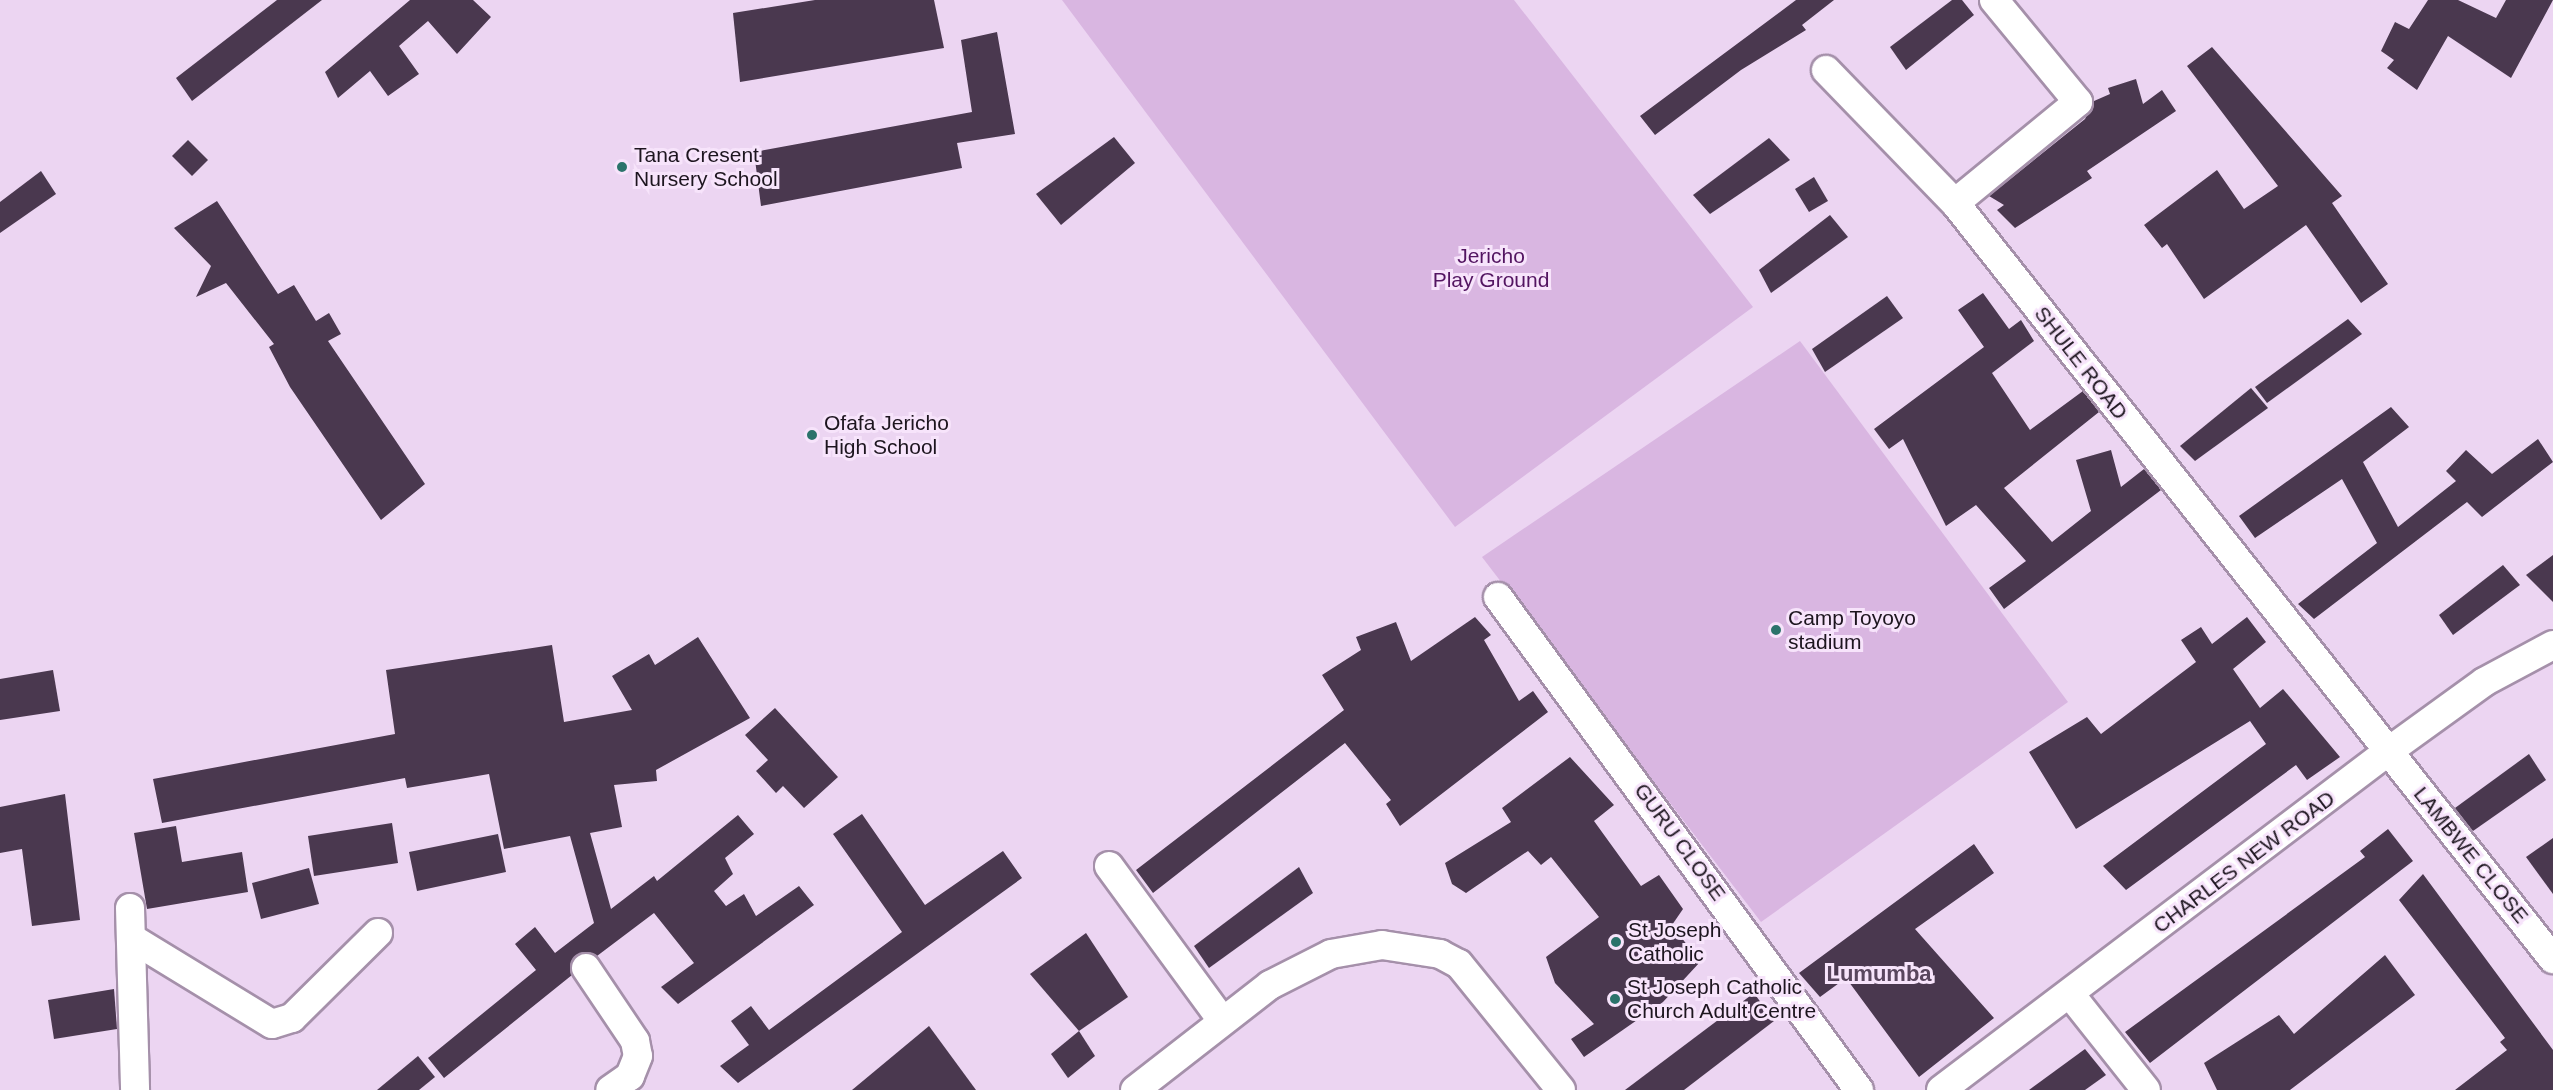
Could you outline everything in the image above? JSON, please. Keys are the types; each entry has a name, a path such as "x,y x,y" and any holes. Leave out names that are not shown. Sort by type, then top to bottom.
{"street":[{"path":"1955,203 2078,102 1994,0"},
{"name":"SHULE ROAD","path":"1826,70 1955,203 2386,753"},
{"name":"GURU CLOSE","path":"1498,597 1859,1090"},
{"name":"CHARLES NEW ROAD","path":"1941,1090 2386,753 2484,682 2553,645"},
{"name":"LAMBWE CLOSE","path":"2386,753 2479,860 2553,959"},
{"path":"1110,866 1221,1019"},
{"path":"130,908 135,1090"},
{"path":"131,938 272,1024 292,1018 378,933"},
{"path":"1136,1090 1221,1019 1270,985 1331,954 1382,945 1440,954 1459,964 1484,991 1561,1090"},
{"path":"586,968 635,1041 638,1056 630,1076 610,1090"},
{"path":"2070,994 2146,1090"}],"green space":[{"name":"Jericho Play Ground","path":"1062,0 1514,0 1753,307 1455,527"},
{"name":"Camp Toyoyo stadium","path":"1800,341 2068,702 1761,922 1482,557"}],"building":[{"path":"277,0 322,0 192,101 176,78"},
{"path":"410,0 473,0 491,17 457,54 428,21 399,46 419,74 388,96 370,71 338,98 325,72"},
{"path":"815,0 934,0 944,48 740,82 733,13"},
{"path":"1796,0 1834,0 1802,25 1806,30 1741,70 1655,135 1640,116"},
{"path":"1952,0 1962,0 1974,15 1906,70 1890,47"},
{"path":"2428,0 2458,0 2496,18 2506,0 2553,0 2511,78 2448,36 2417,90 2387,68 2394,60 2381,51 2395,22 2409,29"},
{"path":"997,32 1015,134 957,143 962,168 761,206 754,152 972,112 961,40"},
{"path":"2212,47 2342,196 2332,203 2388,284 2361,303 2306,225 2204,299 2167,244 2162,248 2144,225 2217,170 2244,209 2278,186 2187,66"},
{"path":"2136,79 2143,104 2162,90 2176,111 2087,171 2092,178 2015,228 1997,210 2004,205 1989,196 2085,119 2094,101 2110,94 2108,88"},
{"path":"1114,137 1135,163 1061,225 1036,194"},
{"path":"1769,138 1790,160 1710,214 1693,195"},
{"path":"188,140 208,160 192,176 172,156"},
{"path":"41,171 56,194 0,233 0,202"},
{"path":"1814,177 1828,201 1809,212 1795,189"},
{"path":"217,201 278,294 294,285 316,321 329,313 341,334 328,341 425,484 381,520 290,387 269,347 274,344 226,283 196,297 211,266 174,228"},
{"path":"1830,215 1848,237 1771,293 1759,270"},
{"path":"1983,293 2009,329 2021,320 2034,341 1992,373 2030,430 2083,391 2099,412 2004,488 2052,542 2091,511 2076,460 2111,450 2121,487 2144,469 2161,490 2004,609 1989,588 2026,561 1976,505 1946,526 1903,439 1889,449 1874,429 1984,347 1958,310"},
{"path":"1887,296 1903,318 1825,372 1812,349"},
{"path":"2348,319 2362,334 2267,403 2255,387"},
{"path":"2251,388 2268,408 2195,461 2180,446"},
{"path":"2391,407 2409,427 2363,462 2398,527 2456,481 2446,471 2466,450 2492,474 2538,439 2553,462 2482,517 2467,502 2314,619 2298,604 2377,543 2342,479 2255,538 2239,516"},
{"path":"2553,555 2553,602 2526,575"},
{"path":"2503,565 2520,585 2453,635 2439,615"},
{"path":"1475,617 1491,635 1484,640 1519,701 1533,691 1548,712 1400,826 1386,804 1391,800 1345,743 1153,893 1136,870 1344,710 1322,675 1361,650 1356,637 1396,622 1411,661"},
{"path":"2247,617 2266,642 2233,669 2260,708 2283,689 2340,757 2307,780 2296,765 2126,890 2103,866 2266,744 2250,721 2076,829 2029,752 2087,717 2101,734 2196,662 2181,640 2201,627 2212,644"},
{"path":"698,637 750,718 656,770 657,781 614,785 622,827 590,833 611,909 654,876 657,881 738,815 754,834 725,858 733,874 714,891 726,906 744,894 756,916 799,886 814,905 678,1004 661,987 694,963 654,913 597,956 576,955 572,975 444,1078 428,1058 536,970 515,944 535,927 555,953 594,923 570,836 504,849 489,774 407,788 405,778 162,823 153,779 395,734 386,670 552,645 564,722 632,710 612,676 649,654 655,665"},
{"path":"53,670 60,711 0,720 0,679"},
{"path":"775,708 838,777 804,808 783,786 776,793 756,771 768,760 745,735"},
{"path":"2529,754 2546,780 2473,831 2455,808"},
{"path":"1570,757 1614,805 1594,821 1641,886 1659,875 1683,909 1672,925 1700,962 1663,1002 1584,1057 1571,1039 1594,1024 1555,983 1546,957 1599,917 1551,857 1541,865 1528,851 1466,893 1452,884 1445,863 1511,822 1502,808"},
{"path":"65,794 80,920 32,926 22,849 0,853 0,807"},
{"path":"862,814 925,905 1003,851 1022,878 738,1083 720,1066 749,1045 731,1021 751,1006 769,1030 902,932 833,834"},
{"path":"392,823 398,863 314,876 308,836"},
{"path":"176,826 182,862 242,852 248,892 147,909 134,833"},
{"path":"2388,829 2413,861 2150,1063 2125,1032 2365,857 2360,851"},
{"path":"498,834 506,872 417,891 409,852"},
{"path":"2553,838 2553,894 2526,857"},
{"path":"1974,844 1994,873 1915,929 1994,1018 1919,1077 1846,978 1820,997 1799,973"},
{"path":"1299,867 1313,893 1209,968 1194,946"},
{"path":"309,868 319,904 261,919 252,883"},
{"path":"2423,874 2553,1050 2553,1090 2455,1090 2507,1050 2500,1042 2505,1038 2399,900"},
{"path":"1086,933 1128,997 1079,1031 1030,974"},
{"path":"2385,955 2415,995 2290,1090 2217,1090 2204,1063 2279,1015 2294,1034"},
{"path":"114,989 117,1029 54,1039 48,1000"},
{"path":"1754,993 1774,1021 1684,1090 1625,1090"},
{"path":"929,1026 976,1090 852,1090"},
{"path":"1079,1031 1095,1056 1068,1078 1051,1054"},
{"path":"2085,1049 2106,1075 2085,1090 2029,1090"},
{"path":"418,1056 435,1077 419,1090 377,1090"}],"place":[{"name":"Tana Cresent Nursery School","path":"622,167"},
{"name":"Ofafa Jericho High School","path":"812,435"},
{"name":"Camp Toyoyo stadium","path":"1776,630"},
{"name":"St Joseph Catholic","path":"1616,942"},
{"name":"St Joseph Catholic Church Adult Centre","path":"1615,999"}],"district":[{"name":"Lumumba","path":"1879,974"}]}
